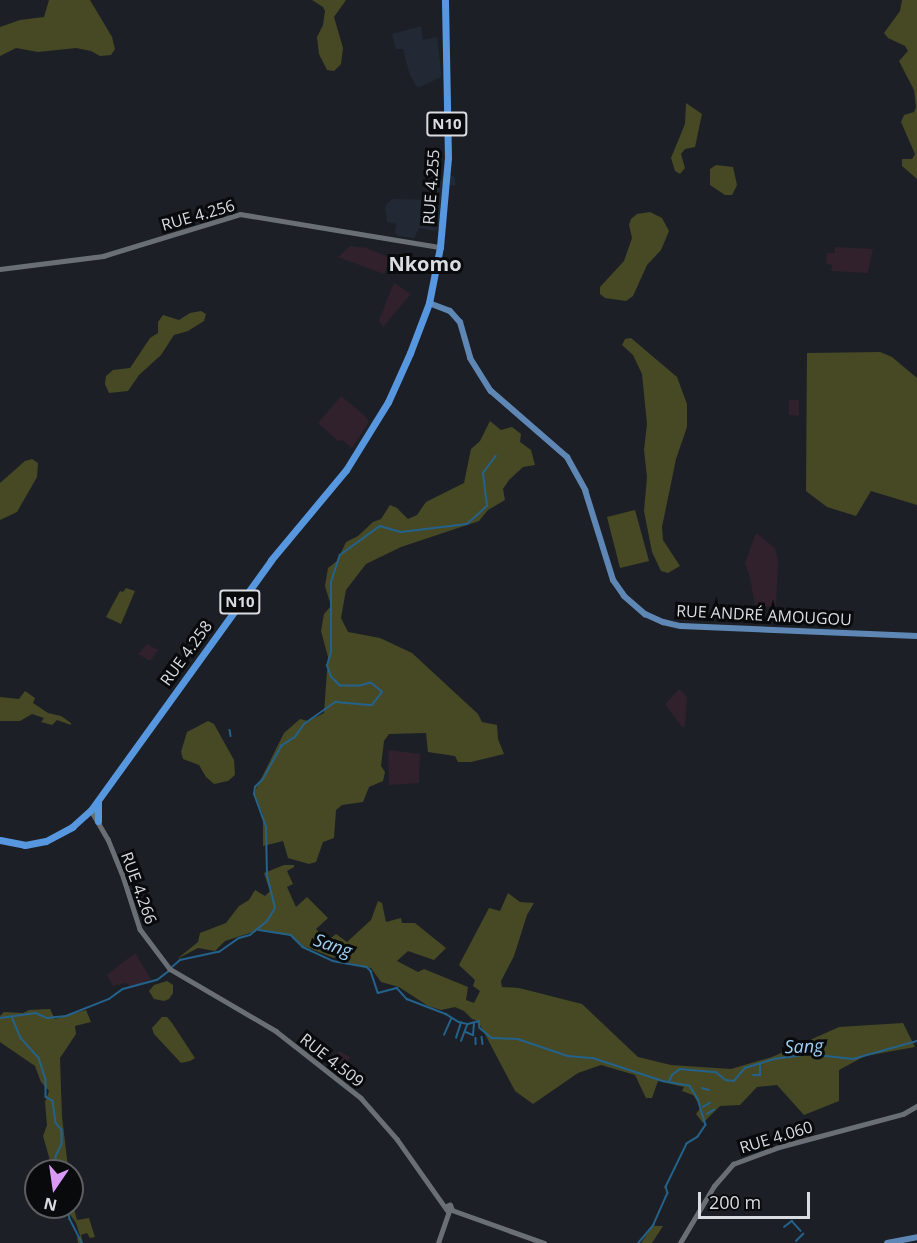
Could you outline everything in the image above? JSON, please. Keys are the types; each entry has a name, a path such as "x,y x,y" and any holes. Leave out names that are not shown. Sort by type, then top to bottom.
{"highway":[{"name":"RUE 4.255","path":"429,303 440,247 448,158 446,0"},
{"name":"RUE 4.258","path":"0,840 25,845 38,843 64,833 91,810 271,560 338,480 362,446 399,380 429,303"},
{"path":"81,820 90,817 98,820 98,798"}],"main road":[{"name":"RUE ANDRÉ AMOUGOU","path":"429,303 450,311 460,322 470,358 490,391 567,457 585,490 614,580 624,596 645,614 663,622 681,626 917,636"},
{"path":"887,1243 917,1237"}],"street":[{"name":"RUE 4.256","path":"0,269 103,256 240,214 440,247"},
{"name":"RUE 4.266","path":"91,810 98,820 122,873 140,929 170,969"},
{"name":"RUE 4.509","path":"170,969 276,1031 353,1091 378,1115 449,1209"},
{"name":"RUE 4.060","path":"680,1243 714,1186 733,1164 779,1148 903,1114 917,1106"},
{"path":"438,1243 449,1209 544,1243"}],"shaded area":[{"path":"421,26 423,40 437,37 441,77 420,87 416,86 409,72 403,49 396,49 392,34"},
{"path":"443,176 454,176 456,185 442,186 439,224 436,231 419,228 414,238 398,236 395,232 396,224 387,222 385,206 392,199 434,200 434,180 442,179"},
{"path":"350,246 366,248 391,258 384,274 338,257"},
{"path":"835,247 873,249 868,273 831,271 832,265 826,264 827,253 835,253"},
{"path":"394,283 411,294 383,327 379,320"},
{"path":"341,396 369,422 352,448 342,440 338,441 318,423"},
{"path":"789,400 799,400 799,416 789,415"},
{"path":"756,533 775,548 778,561 776,607 755,606 745,563"},
{"path":"147,644 158,650 150,661 138,654"},
{"path":"679,689 687,697 685,726 682,727 665,704"},
{"path":"388,750 420,754 419,783 389,785"},
{"path":"135,953 151,979 132,988 126,983 113,986 107,975"},
{"path":"339,1051 350,1057 340,1075 329,1066"}],"green space":[{"path":"49,0 90,0 112,37 115,49 111,55 100,56 91,51 76,48 38,52 16,48 0,56 0,27 20,20 44,17"},
{"path":"312,0 346,0 334,17 343,48 341,64 334,71 327,70 319,54 317,37 323,25 325,11"},
{"path":"902,0 917,0 917,179 902,166 902,159 912,159 915,154 901,122 904,115 914,112 916,107 914,90 899,61 908,51 905,46 888,38 884,33 900,11"},
{"path":"686,103 702,114 695,147 685,149 681,154 685,168 680,174 675,171 671,158 685,124"},
{"path":"716,165 733,167 737,185 732,195 725,195 710,185 710,169"},
{"path":"650,212 662,218 669,231 661,250 647,265 633,296 626,301 605,298 600,294 600,287 624,261 632,238 629,225 631,219 637,214"},
{"path":"201,311 206,314 204,321 188,331 174,335 161,355 139,375 128,391 109,393 105,384 106,376 113,370 130,368 150,338 158,333 158,322 163,315 179,320 190,313"},
{"path":"631,338 677,377 687,404 687,427 676,459 662,527 663,540 680,566 668,573 661,571 652,552 644,511 647,477 644,450 647,424 642,374 633,355 622,345 625,339"},
{"path":"880,352 892,357 917,378 917,505 871,491 856,516 827,507 806,491 807,353"},
{"path":"490,421 501,430 512,427 521,434 520,442 531,450 535,465 523,467 509,480 503,489 505,500 488,510 479,521 401,547 366,564 346,590 341,618 348,632 380,638 412,653 478,714 482,722 497,725 498,739 504,754 471,762 458,762 455,756 428,752 426,733 389,734 384,741 381,766 385,772 383,781 369,787 363,802 342,805 336,810 334,838 323,842 316,862 309,864 288,858 283,841 263,846 263,815 254,793 284,733 300,719 308,721 324,713 328,657 321,631 324,614 331,606 325,586 328,568 337,561 346,542 358,536 373,522 381,519 390,505 397,508 408,519 417,515 426,502 464,483 471,449 480,441"},
{"path":"32,459 38,463 37,477 17,512 0,520 0,483 25,461"},
{"path":"635,510 649,561 620,568 607,517"},
{"path":"126,588 135,591 121,624 106,617 120,591 123,592"},
{"path":"25,691 35,698 33,703 48,713 61,716 71,725 57,720 52,725 41,722 44,718 32,714 20,721 0,721 0,697 19,699"},
{"path":"208,721 214,724 234,760 235,775 228,781 214,784 206,777 199,765 183,759 181,752 187,732"},
{"path":"284,865 294,865 287,871 293,884 287,887 296,907 307,897 328,918 316,929 327,941 336,934 347,942 371,920 378,901 382,903 386,922 401,918 402,923 415,923 446,948 434,960 408,951 397,961 418,972 424,969 468,987 466,1000 474,1003 480,991 473,986 475,980 459,965 489,908 500,911 508,893 520,902 534,903 527,915 514,956 501,981 502,987 519,988 582,1004 638,1057 671,1065 731,1069 772,1057 839,1027 903,1023 915,1047 865,1056 839,1070 839,1101 804,1115 777,1085 757,1087 740,1105 720,1106 703,1123 696,1114 701,1107 693,1095 682,1091 684,1087 658,1081 652,1098 646,1098 635,1075 601,1065 578,1073 533,1104 515,1091 478,1021 455,1007 441,1010 428,1006 399,987 381,982 371,968 349,963 341,955 338,954 334,958 303,946 292,936 259,930 225,941 215,951 198,948 177,959 198,942 200,933 226,923 239,906 249,900 255,890 265,896 270,891 264,873"},
{"path":"167,981 173,985 173,993 169,999 164,1001 154,999 149,991 154,985"},
{"path":"50,1009 55,1019 86,1010 91,1022 75,1026 76,1034 60,1058 62,1117 67,1159 50,1159 43,1136 47,1125 45,1102 49,1091 41,1082 35,1066 0,1042 0,1016 4,1012 23,1013 29,1010"},
{"path":"162,1017 167,1017 172,1023 195,1058 181,1063 154,1034 152,1028"},
{"path":"89,1218 95,1237 90,1238 87,1233 81,1235 83,1243 78,1243 77,1238 80,1236 73,1219"},
{"path":"652,1226 663,1226 652,1243 641,1243"}],"waterway":[{"path":"172,967 180,960 219,952 239,938 250,935 267,921 275,908 267,876 266,827 254,794 255,787 263,779 281,746 295,737 304,724 336,702 372,705 382,692 371,683 360,686 340,686 331,677 327,666 331,652 331,582 340,555 380,526 401,532 467,524 487,506 483,473 496,456"},
{"path":"230,730 231,736"},
{"name":"Sang","path":"259,930 291,935 303,947 333,961 367,967 371,971 378,993 397,988 407,999 446,1014 459,1022 468,1024 479,1021 480,1028 492,1038 518,1039 568,1056 593,1058 663,1081 690,1086 698,1099 706,1125 698,1137 687,1144 666,1187 668,1193 654,1225 639,1243"},
{"name":"Sang","path":"0,1018 36,1013 47,1018 66,1016 109,999 123,989 157,980 169,971"},
{"path":"12,1017 21,1038 39,1058 46,1079 46,1097 53,1101 56,1123 62,1130 62,1144 56,1159"},
{"path":"444,1035 451,1019"},
{"path":"456,1038 461,1023"},
{"path":"466,1032 473,1035 474,1024"},
{"path":"461,1041 467,1025"},
{"path":"482,1037 483,1044"},
{"path":"476,1038 476,1044"},
{"name":"Sang","path":"669,1081 672,1075 680,1069 716,1072 726,1080 734,1081 745,1068 774,1059 808,1054 853,1059 917,1041"},
{"path":"753,1075 760,1075 760,1066"},
{"path":"702,1088 709,1090"},
{"path":"703,1107 710,1103"},
{"path":"707,1114 714,1110"},
{"path":"70,1219 82,1243"},
{"path":"784,1227 792,1221 801,1231"},
{"path":"796,1241 803,1234"}],"district":[{"name":"Nkomo","path":"425,263"}]}
